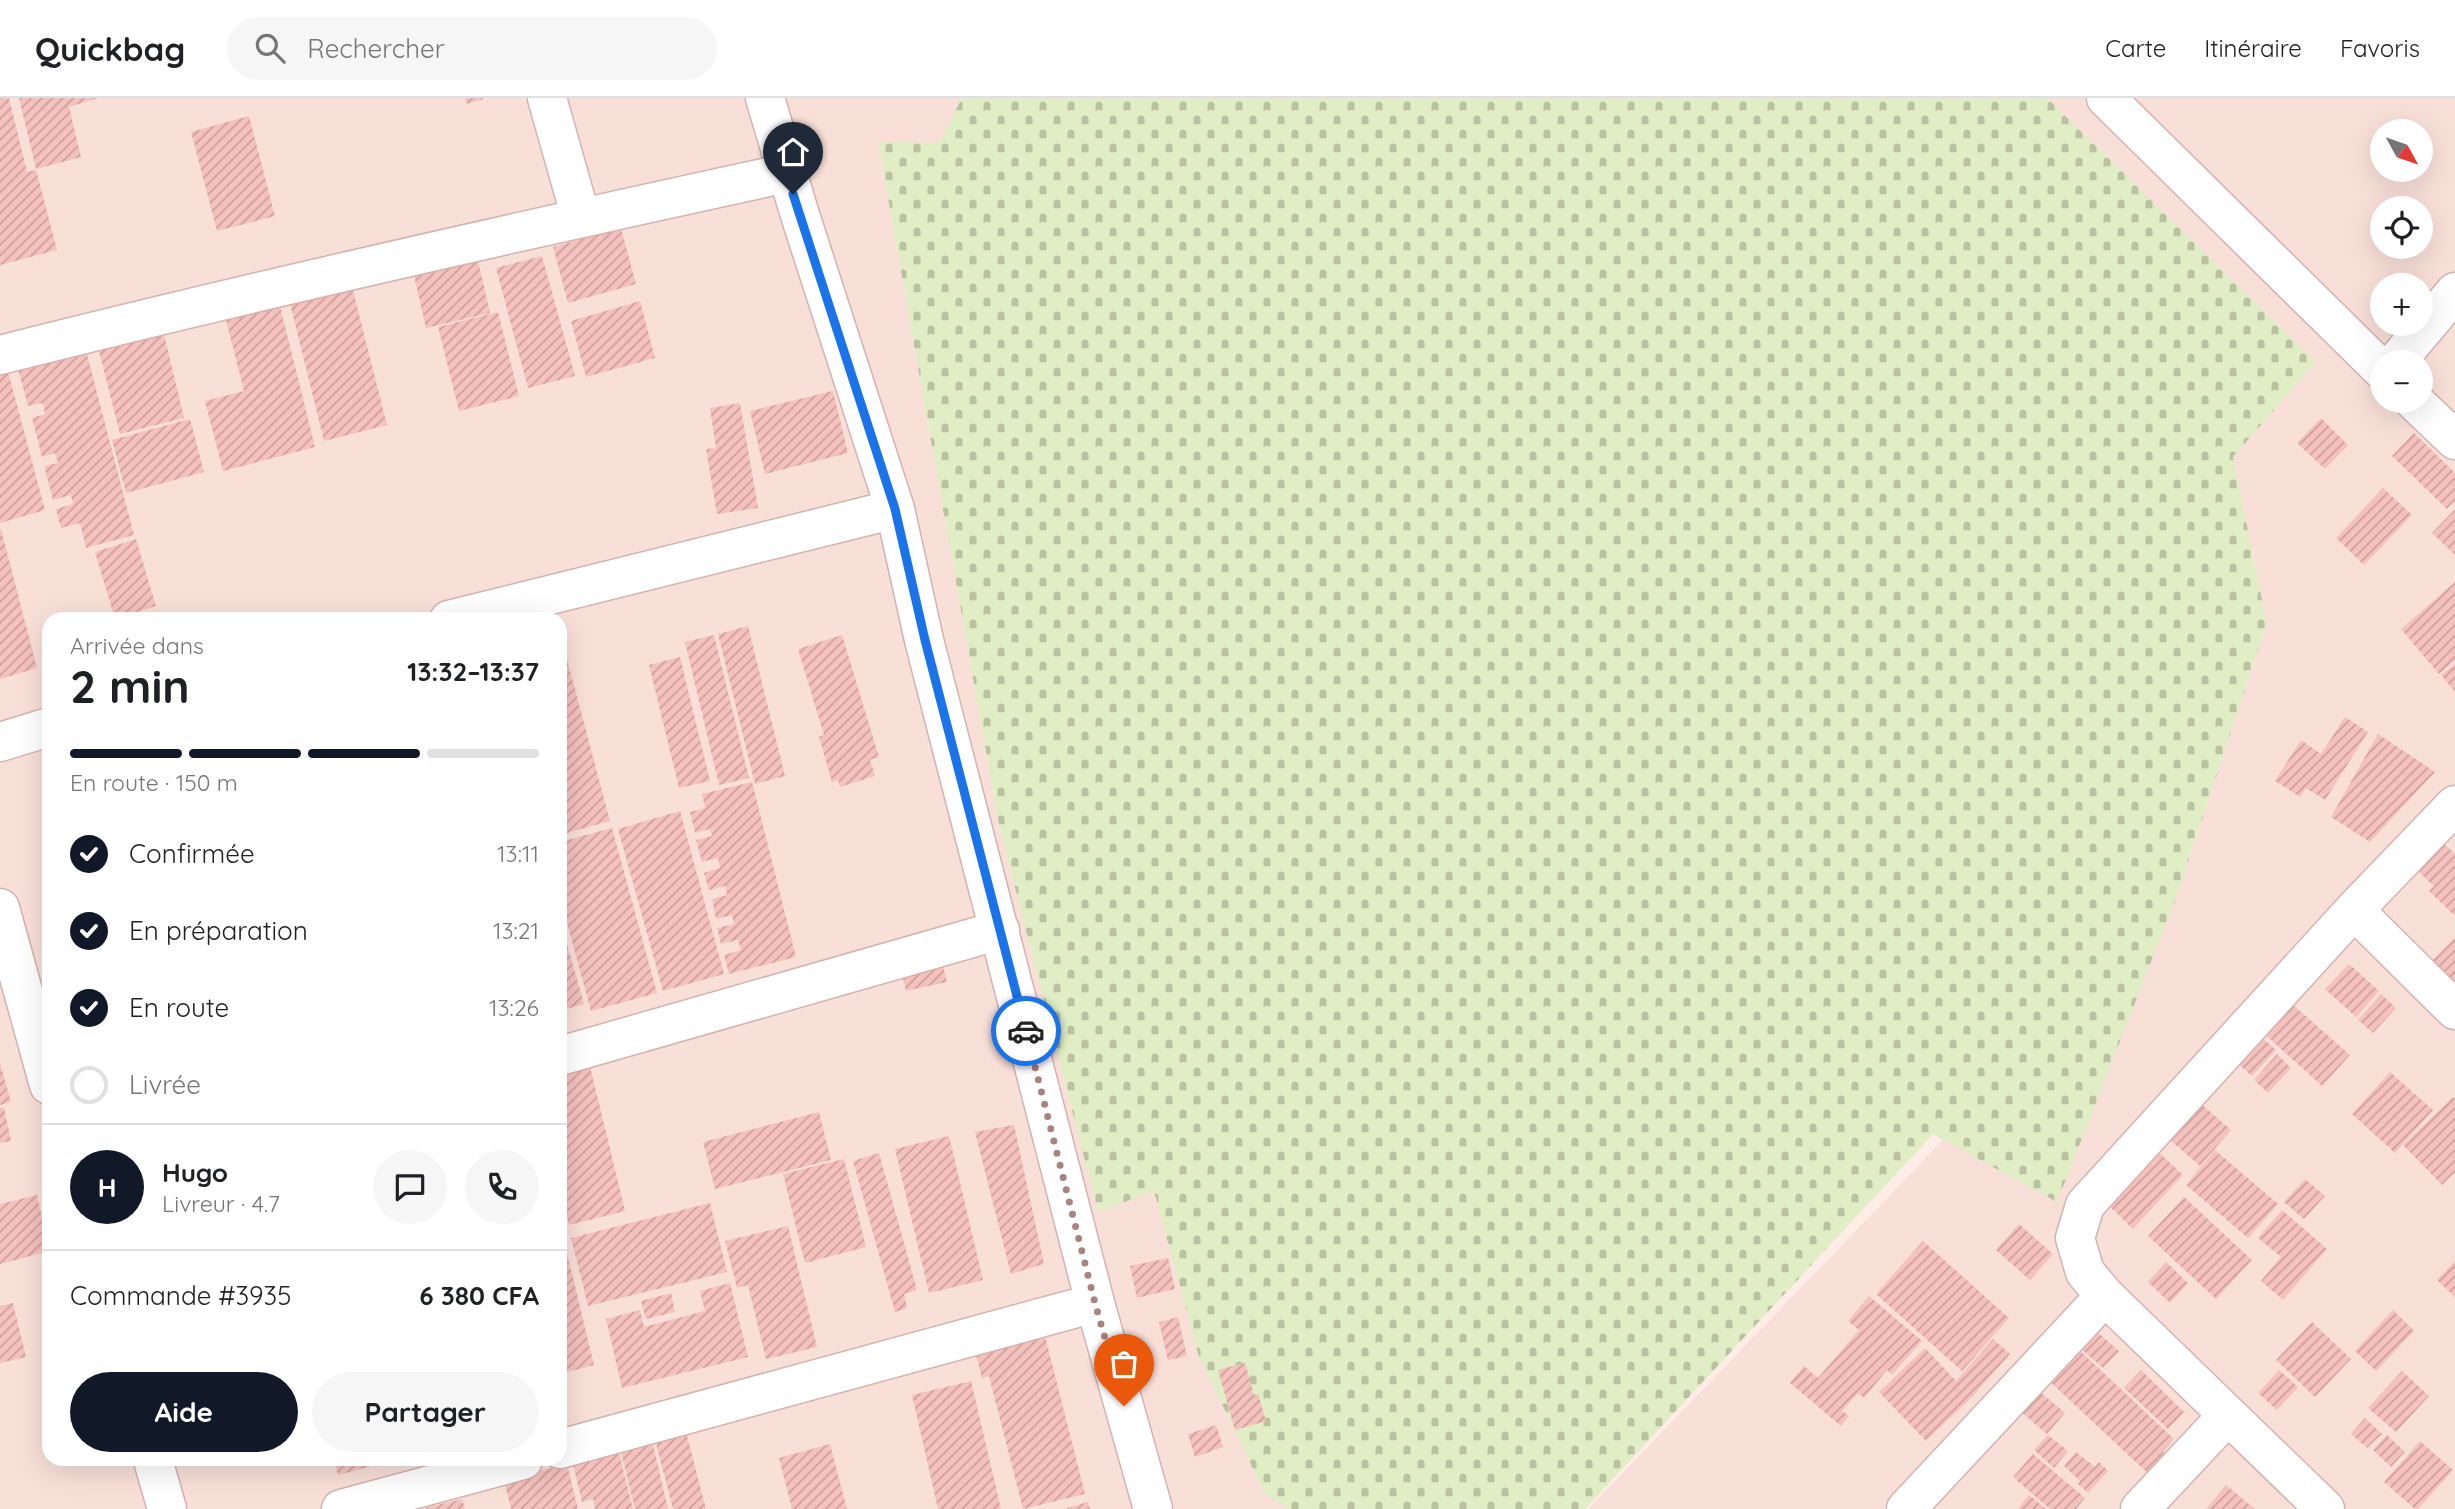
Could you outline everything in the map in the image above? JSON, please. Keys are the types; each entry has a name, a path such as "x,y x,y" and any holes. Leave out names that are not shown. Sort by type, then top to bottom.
{"street":[{"path":"547,98 582,218"},
{"path":"765,98 895,509 925,640 1095,1303 1153,1509"},
{"path":"2106,98 2370,358"},
{"path":"0,355 125,323 787,173"},
{"path":"2406,350 2455,292"},
{"path":"2427,413 2455,440"},
{"path":"481,612 895,509"},
{"path":"0,742 42,729"},
{"path":"2325,1509 2105,1296 2085,1272 2075,1238 2085,1205 2354,910 2455,805"},
{"path":"0,908 42,1060"},
{"path":"2354,910 2455,1010"},
{"path":"567,1054 1000,930"},
{"path":"1906,1509 2105,1296"},
{"path":"567,1447 1095,1303"},
{"path":"2140,1509 2228,1415"},
{"path":"155,1466 167,1509"},
{"path":"341,1509 501,1466"}],"shaded area":[{"path":"0,98 962,98 939,143 878,143 999,825 1098,1212 1154,1191 1198,1354 1265,1494 1289,1509 0,1509"},
{"path":"2047,98 2455,98 2455,1509 1588,1509 2176,898 2267,624 2233,457 2316,362"}],"green space":[{"path":"962,98 2047,98 2316,362 2233,457 2267,624 2176,898 2057,1202 1933,1134 1585,1509 1289,1509 1265,1494 1198,1354 1154,1191 1098,1212 999,825 878,142 939,143"}],"building":[{"path":"0,98 9,98 27,172 36,170 57,250 0,265"},
{"path":"19,98 98,98 69,107 81,157 36,169"},
{"path":"465,98 483,98 483,99 467,104"},
{"path":"249,116 275,216 217,231 191,132"},
{"path":"621,228 636,284 568,303 553,247"},
{"path":"477,256 490,313 426,328 413,271"},
{"path":"542,256 575,376 528,388 496,268"},
{"path":"349,275 387,425 324,441 287,291"},
{"path":"278,298 315,447 223,471 205,401 244,391 224,312"},
{"path":"640,301 655,358 586,377 571,321"},
{"path":"498,312 519,396 459,411 438,327"},
{"path":"161,322 184,418 120,434 96,339"},
{"path":"83,339 134,535 86,548 80,523 61,528 56,509 73,504 71,495 53,500 44,466 58,463 55,453 42,457 32,418 45,414 43,403 28,406 18,369"},
{"path":"6,364 45,510 0,523 0,365"},
{"path":"833,391 848,453 765,474 750,411"},
{"path":"740,403 758,508 717,514 706,449 716,448 710,408"},
{"path":"2321,418 2348,445 2325,469 2297,443"},
{"path":"190,419 204,472 126,493 112,440"},
{"path":"2414,433 2455,473 2455,501 2447,509 2392,456"},
{"path":"2383,488 2412,515 2364,565 2336,538"},
{"path":"2455,509 2455,555 2432,533"},
{"path":"0,530 37,668 0,679"},
{"path":"136,539 156,606 137,612 113,612 95,552"},
{"path":"2455,582 2455,660 2439,674 2401,629"},
{"path":"748,626 785,776 755,784 718,634"},
{"path":"714,635 749,778 719,785 685,642"},
{"path":"842,635 879,757 870,760 875,776 840,787 838,780 832,782 819,737 824,735 798,649"},
{"path":"680,657 710,781 679,788 649,665"},
{"path":"567,659 610,821 567,833"},
{"path":"2455,664 2455,692 2441,675"},
{"path":"2345,717 2368,732 2325,800 2306,788 2300,797 2275,781 2301,740 2321,754"},
{"path":"2378,734 2435,772 2370,842 2331,817"},
{"path":"752,782 796,957 729,974 724,955 741,950 738,940 721,944 717,928 734,924 732,915 716,919 712,899 727,895 725,886 709,890 704,873 720,868 718,858 702,862 696,840 712,836 710,829 695,833 690,812 705,808 702,794"},
{"path":"680,811 724,974 663,991 618,829"},
{"path":"612,828 657,993 591,1011 567,923 567,840"},
{"path":"2440,840 2455,854 2455,916 2429,891 2434,886 2414,868"},
{"path":"2455,937 2455,984 2432,961"},
{"path":"567,944 584,1004 567,1009"},
{"path":"942,962 947,982 906,991 901,971"},
{"path":"2349,964 2379,991 2356,1017 2325,989"},
{"path":"2381,994 2396,1008 2373,1033 2358,1020"},
{"path":"2285,998 2350,1055 2322,1086 2259,1029"},
{"path":"2260,1036 2276,1050 2252,1076 2236,1062"},
{"path":"2277,1054 2291,1068 2268,1093 2254,1080"},
{"path":"588,1058 625,1211 569,1225 567,1217 567,1063"},
{"path":"0,1063 11,1102 0,1105"},
{"path":"2390,1072 2433,1110 2395,1153 2352,1114"},
{"path":"2453,1097 2455,1172 2442,1185 2403,1145"},
{"path":"2201,1104 2231,1130 2200,1166 2170,1140"},
{"path":"4,1107 11,1141 0,1143 0,1108"},
{"path":"819,1112 831,1160 715,1189 703,1142"},
{"path":"1014,1125 1044,1264 1011,1274 975,1132"},
{"path":"949,1136 983,1280 929,1293 895,1149"},
{"path":"2152,1146 2183,1175 2133,1229 2102,1199"},
{"path":"2215,1150 2278,1204 2248,1238 2186,1185"},
{"path":"879,1153 917,1290 904,1294 907,1308 895,1312 853,1161"},
{"path":"844,1159 866,1247 805,1263 783,1174"},
{"path":"2305,1179 2325,1196 2304,1219 2284,1202"},
{"path":"37,1195 42,1218 42,1253 0,1264 0,1204"},
{"path":"2184,1197 2252,1260 2216,1299 2148,1236"},
{"path":"710,1203 727,1272 588,1306 571,1238"},
{"path":"2282,1210 2327,1249 2283,1300 2261,1281 2281,1257 2258,1238"},
{"path":"2019,1224 2053,1254 2030,1280 1996,1250"},
{"path":"788,1226 817,1347 766,1359 748,1285 737,1288 725,1241"},
{"path":"1923,1241 2009,1318 1962,1371 1876,1294"},
{"path":"567,1253 594,1365 567,1372"},
{"path":"1168,1258 1175,1289 1137,1298 1130,1266"},
{"path":"2455,1261 2455,1297 2437,1280"},
{"path":"2166,1262 2188,1283 2170,1303 2148,1282"},
{"path":"730,1283 748,1357 622,1388 606,1319 640,1310 644,1327 705,1311 700,1291"},
{"path":"671,1293 675,1312 646,1319 641,1301"},
{"path":"1869,1296 1922,1341 1892,1375 1887,1370 1864,1398 1858,1393 1842,1411 1849,1416 1841,1426 1790,1383 1804,1366 1818,1378 1859,1330 1848,1321"},
{"path":"13,1303 26,1357 0,1363 0,1306"},
{"path":"2393,1310 2414,1331 2376,1371 2355,1351"},
{"path":"1178,1317 1187,1356 1168,1360 1159,1322"},
{"path":"2312,1322 2351,1359 2315,1397 2276,1360"},
{"path":"1043,1328 1085,1494 1023,1509 989,1376 982,1378 974,1346"},
{"path":"2095,1330 2119,1351 2103,1368 2079,1347"},
{"path":"1993,1339 2010,1354 1972,1397 1926,1441 1879,1392 1925,1348 1956,1381"},
{"path":"2077,1348 2174,1439 2163,1452 2173,1461 2155,1480 2047,1379"},
{"path":"1245,1363 1254,1395 1258,1394 1266,1421 1235,1430 1218,1370"},
{"path":"2141,1370 2184,1412 2168,1429 2124,1388"},
{"path":"2279,1370 2298,1387 2277,1410 2258,1393"},
{"path":"2402,1371 2429,1396 2396,1432 2368,1408"},
{"path":"971,1381 1001,1509 938,1509 912,1395"},
{"path":"2038,1390 2065,1413 2047,1434 2020,1411"},
{"path":"2365,1418 2382,1434 2367,1448 2351,1434"},
{"path":"1216,1425 1223,1447 1195,1457 1188,1434"},
{"path":"686,1432 706,1509 673,1509 655,1440"},
{"path":"2048,1435 2068,1451 2054,1468 2034,1450"},
{"path":"2387,1435 2405,1452 2391,1467 2373,1450"},
{"path":"652,1440 668,1509 635,1509 620,1448"},
{"path":"2420,1441 2453,1470 2418,1509 2415,1509 2384,1482"},
{"path":"830,1444 847,1509 792,1509 779,1458"},
{"path":"618,1449 633,1509 595,1509 593,1499 582,1502 572,1460"},
{"path":"2076,1452 2095,1467 2099,1462 2108,1471 2088,1493 2064,1466"},
{"path":"2033,1454 2085,1498 2076,1509 2050,1509 2013,1477"},
{"path":"567,1464 578,1509 511,1509 504,1480"},
{"path":"336,1466 372,1466 338,1475"},
{"path":"2226,1485 2255,1509 2206,1509"},
{"path":"2029,1495 2046,1509 2018,1509"},
{"path":"462,1499 465,1509 425,1509 425,1508"},
{"path":"1088,1502 1090,1509 1067,1509 1067,1508"}],"way so far":[{"path":"1026,1031 1124,1406"}],"route":[{"path":"793,194 895,509 925,640 1026,1031"}]}
